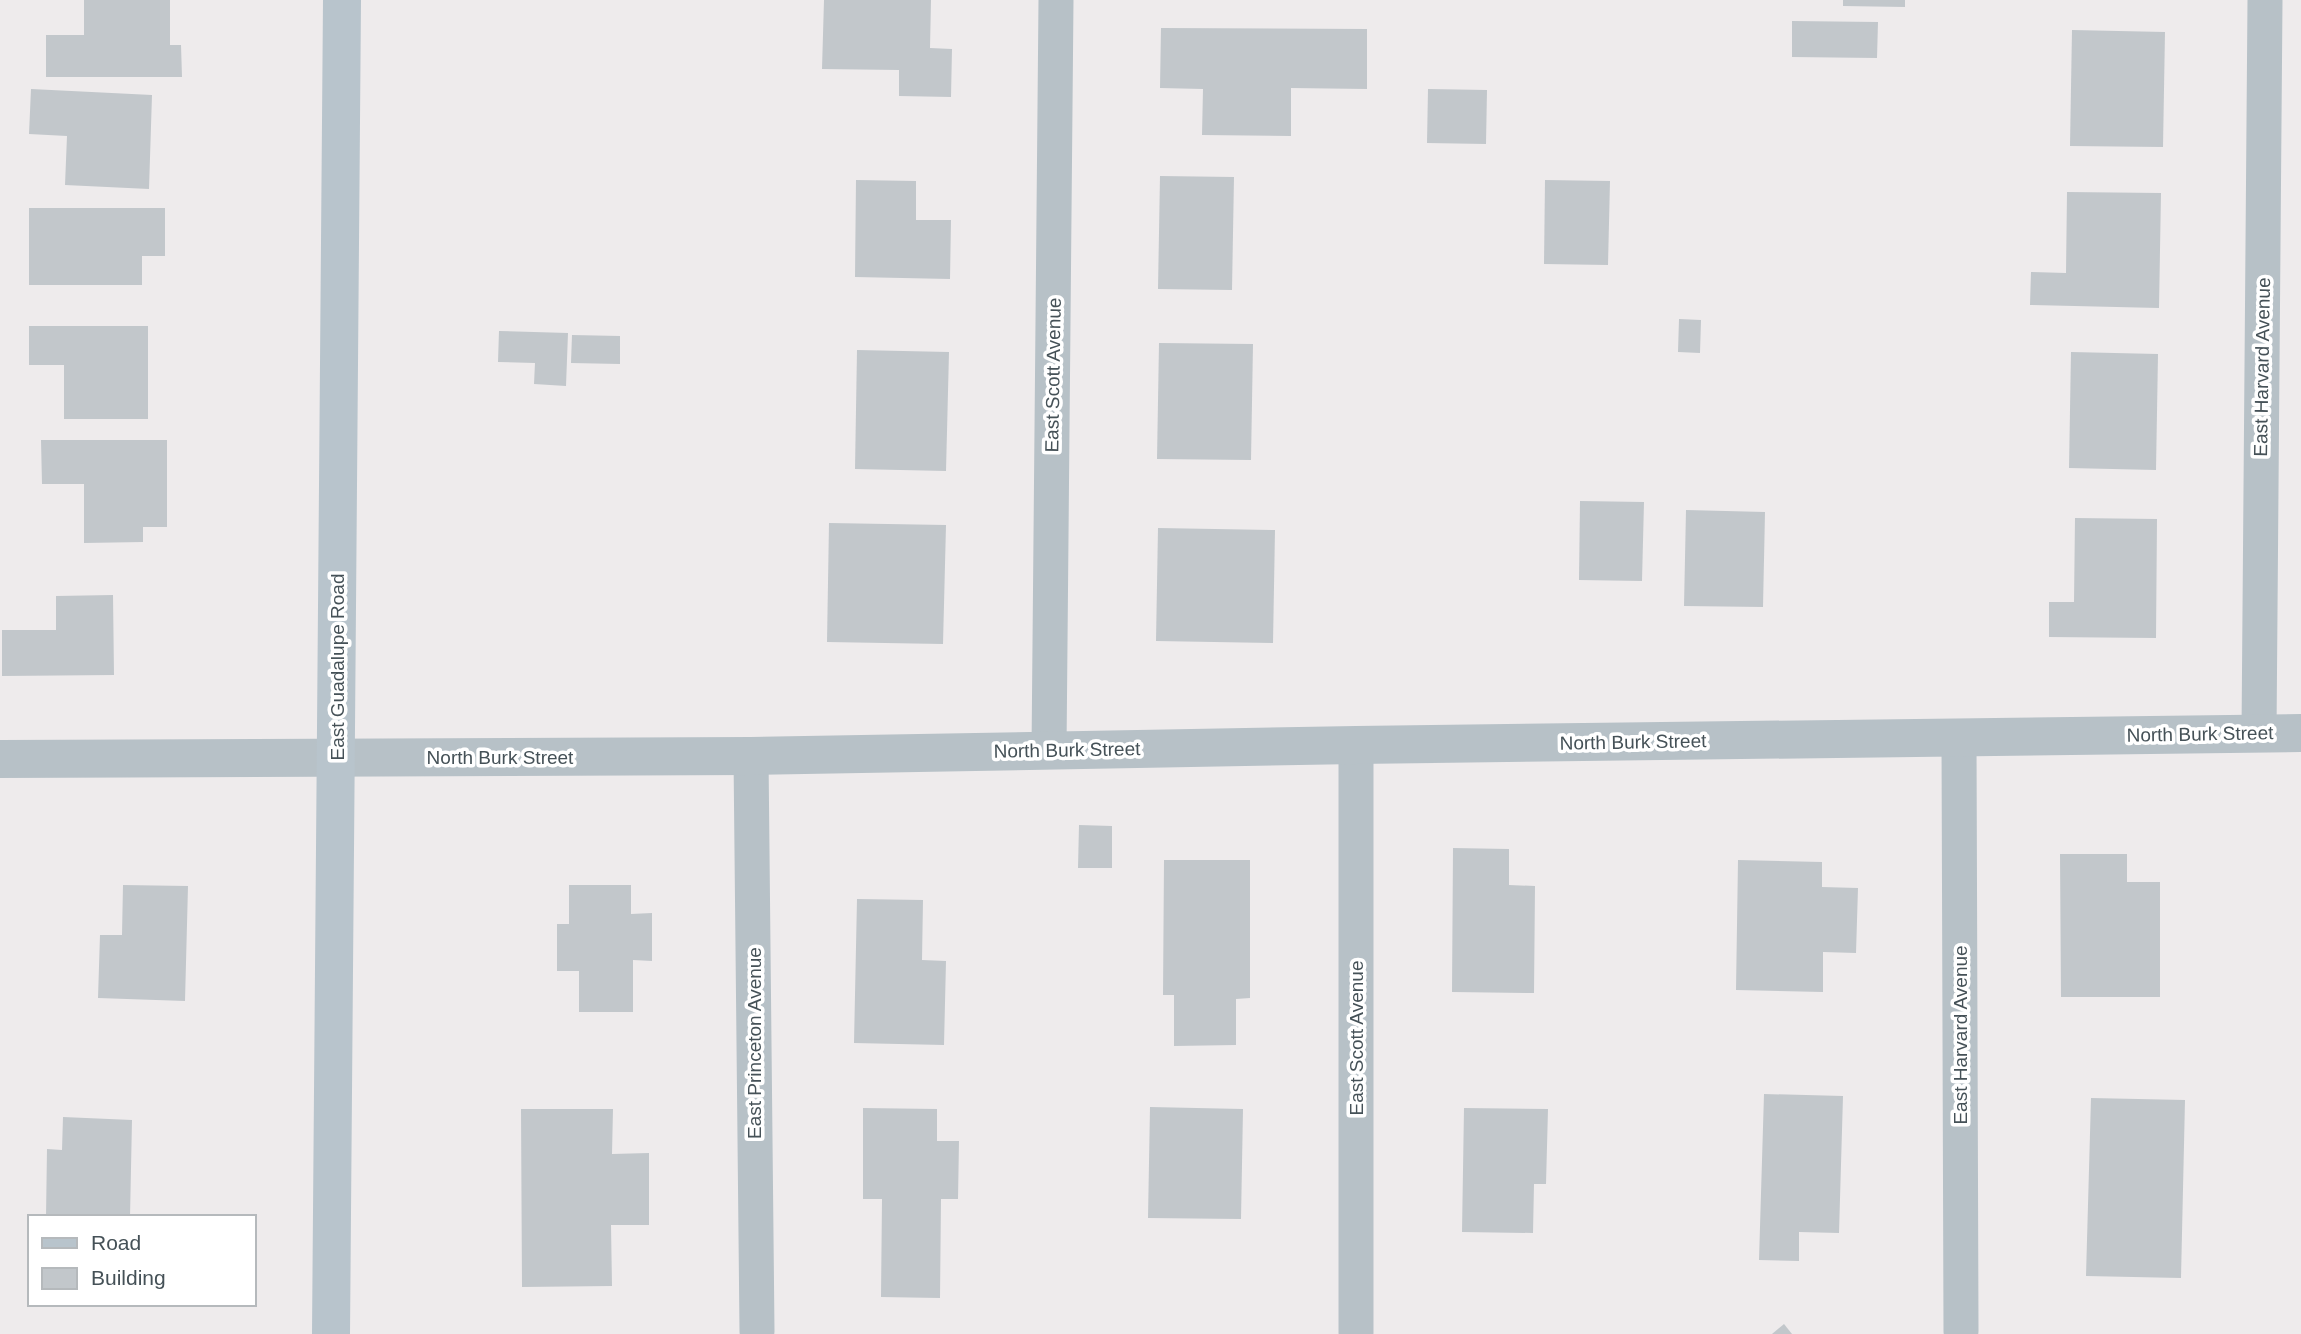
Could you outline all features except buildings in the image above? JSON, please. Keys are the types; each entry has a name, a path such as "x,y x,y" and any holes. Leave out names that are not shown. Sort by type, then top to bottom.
{"main road":[{"name":"East Guadalupe Road","path":"331,1334 342,0"}],"street":[{"name":"East Scott Avenue","path":"1049,751 1056,0"},
{"name":"East Harvard Avenue","path":"2259,733 2266,0"},
{"name":"North Burk Street","path":"0,759 751,755 2301,733"},
{"name":"East Harvard Avenue","path":"1959,738 1961,1331"},
{"name":"East Scott Avenue","path":"1356,745 1356,1332"},
{"name":"East Princeton Avenue","path":"751,755 757,1331"}]}
